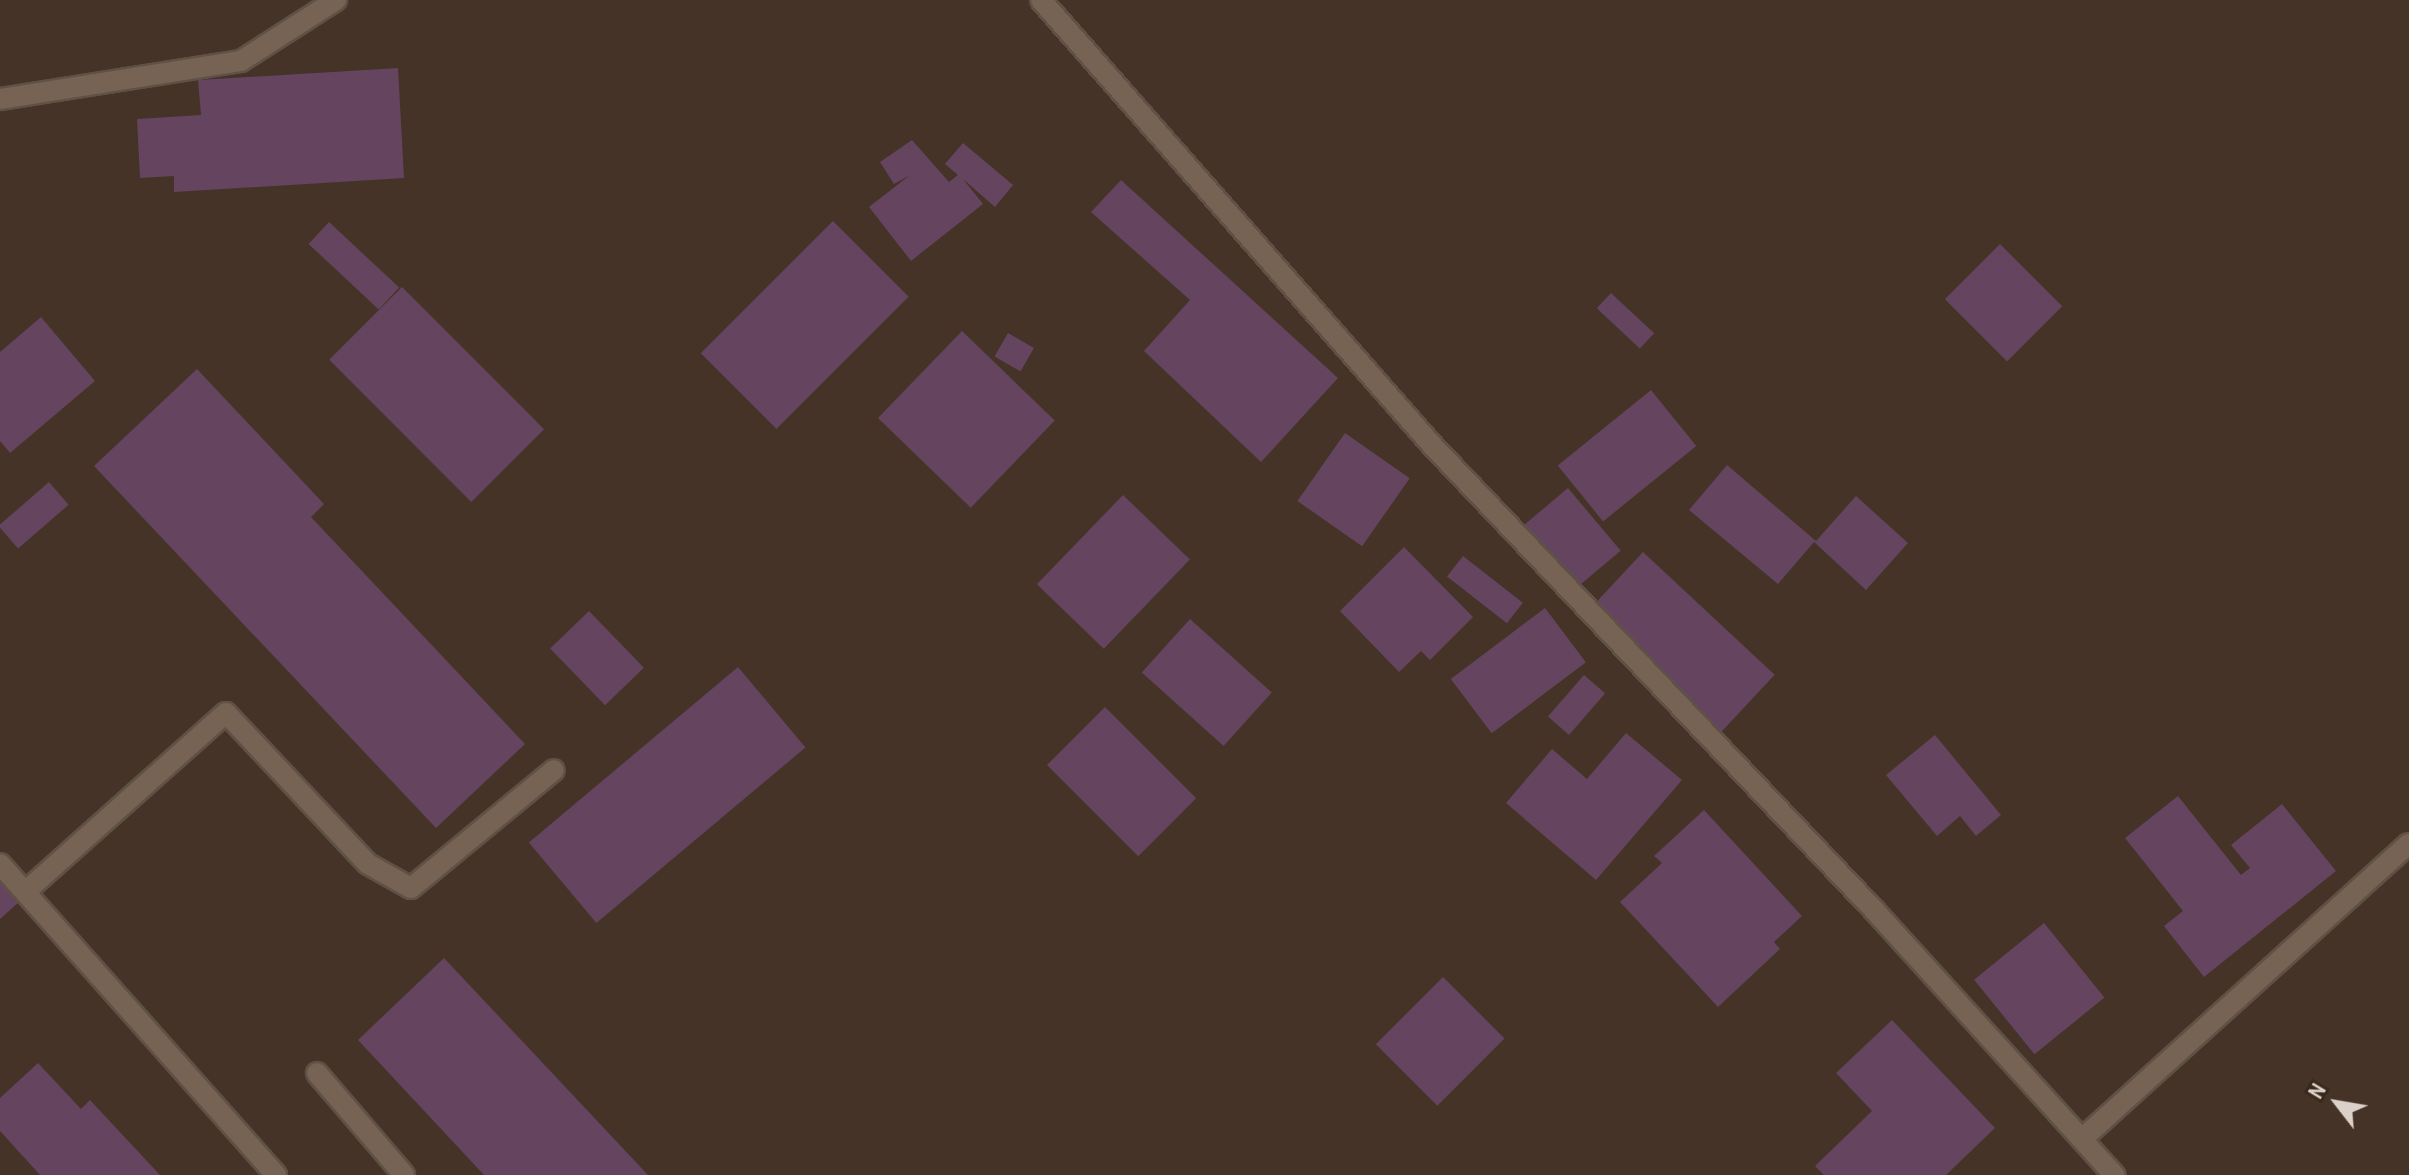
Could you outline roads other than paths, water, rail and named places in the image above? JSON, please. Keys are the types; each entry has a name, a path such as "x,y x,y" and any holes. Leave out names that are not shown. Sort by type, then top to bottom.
{"street":[{"path":"0,99 241,61 336,0"},
{"path":"1041,0 1432,445 1874,910 2114,1175"},
{"path":"25,892 226,713 368,864 411,888 554,770"},
{"path":"2082,1139 2409,844"},
{"path":"0,864 276,1175"},
{"path":"317,1073 404,1175"}]}
